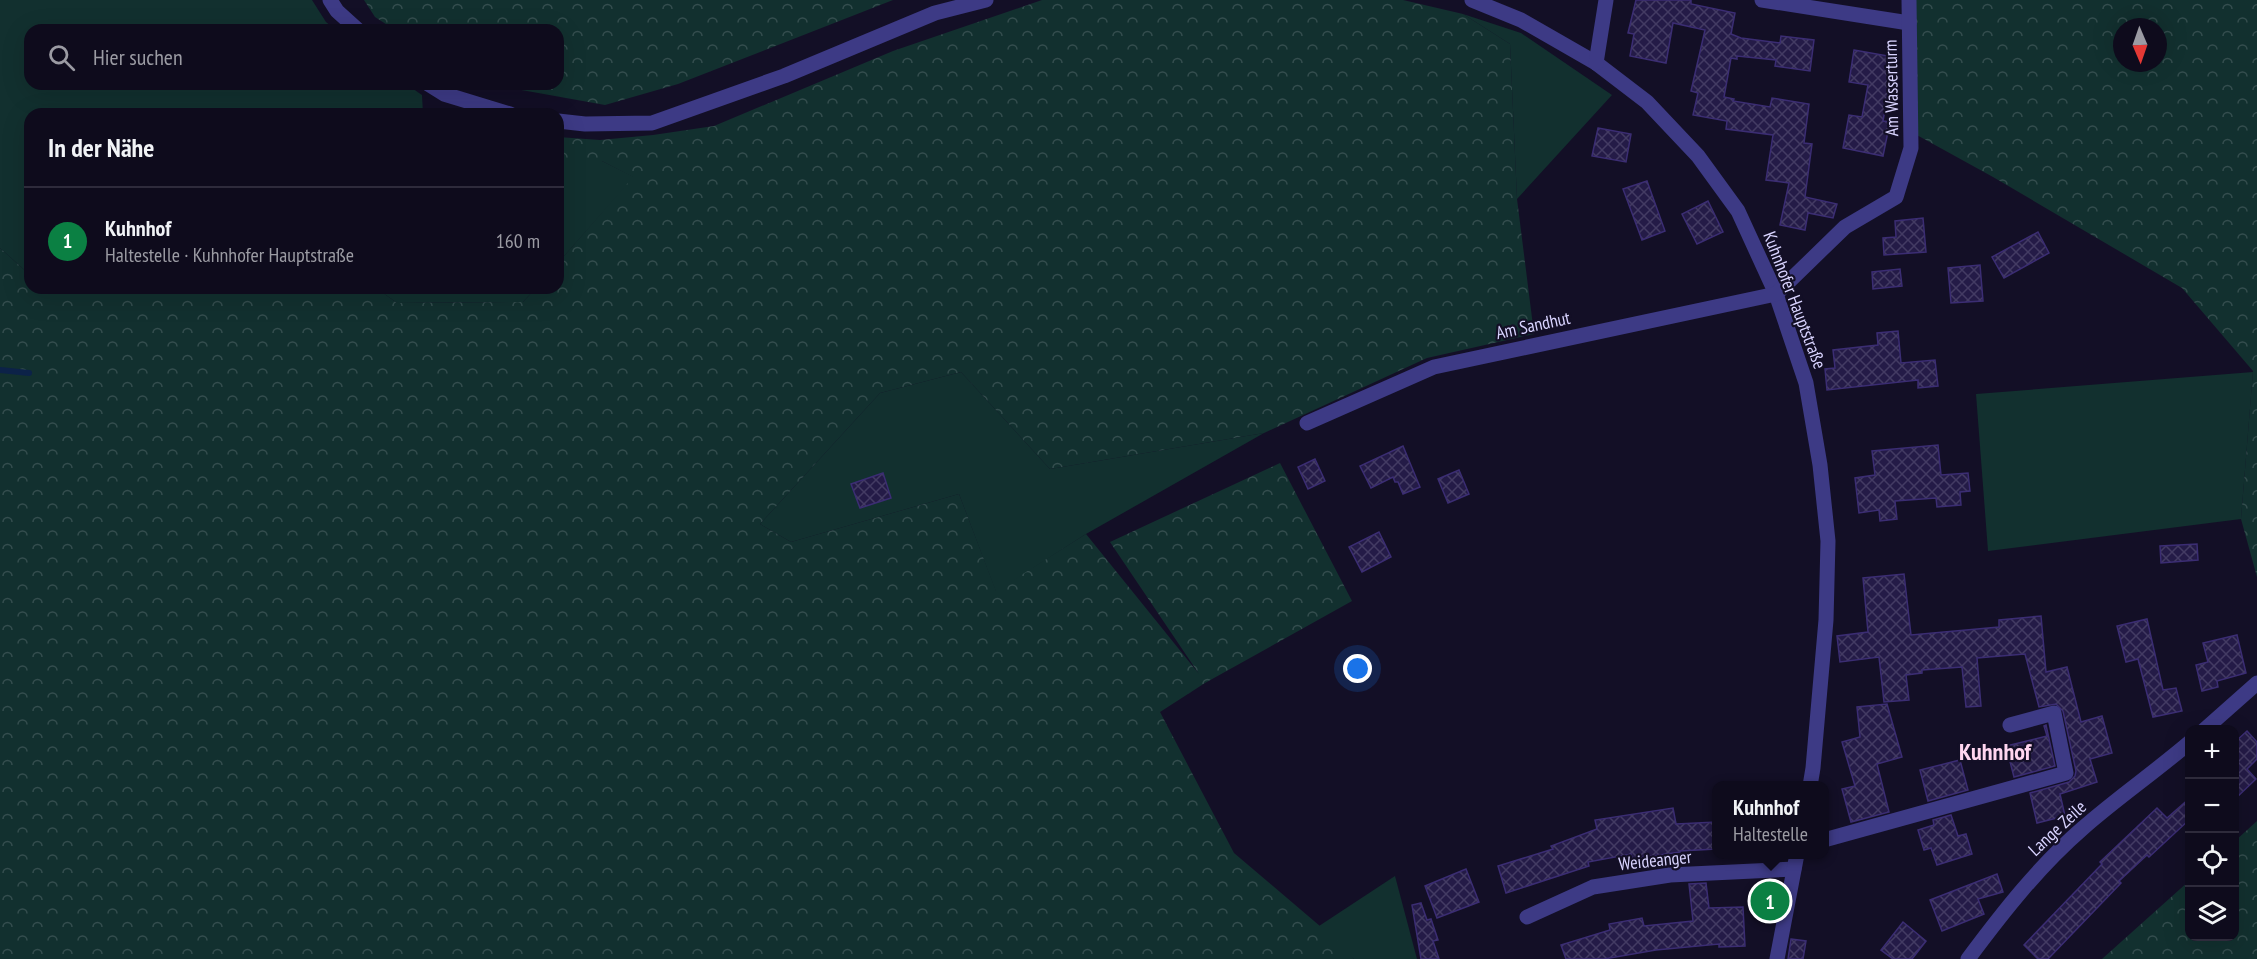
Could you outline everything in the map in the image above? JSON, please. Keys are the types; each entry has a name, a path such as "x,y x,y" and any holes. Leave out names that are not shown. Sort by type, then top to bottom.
{"street":[{"path":"330,0 337,11 351,24"},
{"path":"564,122 585,124 652,123 784,76 935,13 986,0"},
{"name":"Kuhnhofer Hauptstraße","path":"1472,0 1521,20 1596,63 1647,102 1698,156 1738,211 1776,294 1806,383 1820,465 1828,541 1826,620 1811,781"},
{"path":"1596,63 1606,0"},
{"path":"1762,0 1909,23"},
{"name":"Am Wasserturm","path":"1776,294 1845,227 1896,197 1911,148 1909,0"},
{"path":"438,90 490,108"},
{"name":"Am Sandhut","path":"1307,423 1434,367 1776,294"},
{"path":"2209,725 2257,683"},
{"path":"1829,839 2066,773 2054,713 2010,725"},
{"name":"Lange Zeile","path":"1968,959 2026,884 2082,828 2185,746"},
{"path":"1777,959 1795,862"},
{"name":"Weideanger","path":"1527,917 1593,887 1670,875 1795,862"}],"green space":[{"path":"0,0 312,0 328,24 24,24 24,90 415,90 422,95 423,108 24,108 24,270 0,248"},
{"path":"364,0 893,0 678,84 605,105 522,90 564,90 564,24 386,24 375,17"},
{"path":"1042,0 1403,0 1463,14 1510,44 1517,199 1534,334 1427,358 1264,433 1050,469 961,372 880,393 760,524 791,542 959,494 996,591 1086,534 1199,674 1110,542 1280,463 1352,601 1205,683 1160,712 1234,853 1341,944 1354,959 0,959 0,248 24,270 24,294 384,294 397,303 523,302 530,294 564,294 564,256 633,177 602,161 564,161 564,137 600,140 714,126 893,51"},
{"path":"1915,0 2257,0 2257,577 2241,519 2253,371 2182,288 1915,134"},
{"path":"1463,14 1521,33 1612,95 1517,199 1510,44"},
{"path":"564,161 602,161 634,177 564,256"},
{"path":"384,294 530,294 523,302 397,303"},
{"path":"961,372 1050,469 1264,433 1086,534 996,592 959,494 791,542 760,524 880,393"},
{"path":"2253,372 2241,519 1988,551 1976,394"},
{"path":"2257,821 2257,959 2102,959 2185,885 2185,941 2239,941 2239,837"},
{"path":"1395,876 1417,959 1354,959 1319,926"}],"building":[{"path":"1636,0 1691,0 1691,4 1735,13 1731,34 1741,38 1780,43 1781,36 1814,40 1810,71 1775,66 1776,60 1737,56 1737,59 1731,58 1724,97 1734,99 1733,101 1770,107 1772,98 1809,104 1804,143 1812,144 1805,197 1837,204 1833,218 1808,213 1805,230 1780,225 1789,183 1766,180 1773,135 1726,129 1727,121 1693,115 1698,93 1691,91 1705,30 1673,23 1666,63 1630,56 1634,34 1628,33"},
{"path":"1854,50 1894,57 1883,121 1890,122 1883,156 1843,148 1849,115 1862,117 1868,85 1849,82"},
{"path":"1598,128 1631,134 1626,162 1592,156"},
{"path":"1647,181 1665,231 1642,240 1623,189"},
{"path":"1708,201 1723,232 1697,244 1682,214"},
{"path":"1923,218 1926,252 1884,255 1883,238 1896,237 1895,221"},
{"path":"2038,232 2049,253 2004,278 1992,257"},
{"path":"1980,265 1983,301 1951,303 1948,268"},
{"path":"1900,269 1902,286 1873,289 1872,272"},
{"path":"1898,331 1901,363 1935,360 1938,386 1918,388 1918,380 1827,390 1825,369 1835,368 1833,350 1878,345 1877,333"},
{"path":"1938,445 1941,475 1968,473 1970,491 1960,492 1961,505 1937,507 1936,498 1895,501 1897,519 1880,521 1879,510 1859,513 1855,478 1875,475 1872,451"},
{"path":"1403,446 1420,487 1403,494 1393,477 1371,488 1360,466"},
{"path":"1315,459 1325,481 1308,489 1298,467"},
{"path":"1459,470 1469,494 1448,503 1438,479"},
{"path":"883,473 891,498 860,508 851,484"},
{"path":"1379,532 1391,557 1362,572 1349,547"},
{"path":"2197,544 2198,560 2161,563 2160,546"},
{"path":"1904,574 1911,635 1999,627 1999,620 2041,616 2046,672 2067,667 2081,722 2102,716 2112,753 2090,759 2097,782 2060,794 2065,816 2037,823 2030,793 2069,782 2075,776 2076,771 2063,711 2056,704 2039,707 2025,654 1977,658 1981,706 1966,707 1962,667 1922,670 1922,673 1906,675 1909,700 1884,702 1879,657 1840,662 1837,636 1868,632 1863,578"},
{"path":"2147,619 2163,690 2176,688 2182,711 2153,717 2138,659 2126,662 2117,626"},
{"path":"2237,635 2246,673 2217,681 2218,687 2202,691 2196,665 2208,662 2203,643"},
{"path":"1887,704 1902,757 1877,764 1889,812 1851,822 1842,789 1855,786 1842,742 1860,737 1857,707"},
{"path":"2046,725 2055,766 2014,777 2006,746 2047,736 2044,726"},
{"path":"2247,731 2257,742 2257,759 2247,769 2256,779 2239,795 2239,779 2239,738"},
{"path":"1960,760 1968,790 1928,801 1920,770"},
{"path":"2185,802 2185,824 2119,881 2121,883 2048,959 2038,959 2024,945 2102,864 2100,862 2157,808 2167,818"},
{"path":"1673,808 1676,824 1712,822 1712,849 1680,851 1632,859 1631,854 1588,862 1589,866 1506,893 1498,866 1553,849 1551,846 1597,829 1595,820"},
{"path":"1951,815 1958,836 1966,834 1972,854 1937,865 1931,848 1924,850 1918,830 1934,825 1933,820"},
{"path":"1466,869 1479,902 1437,918 1425,886"},
{"path":"1997,874 2003,892 1978,899 1984,914 1942,931 1930,900"},
{"path":"1706,883 1709,908 1743,907 1745,946 1719,947 1719,944 1656,950 1604,959 1566,959 1561,945 1610,930 1609,924 1642,918 1644,926 1693,921 1689,884"},
{"path":"1421,903 1427,920 1431,919 1438,940 1433,941 1439,959 1421,959 1412,905"},
{"path":"1903,922 1926,941 1912,959 1893,959 1881,950"},
{"path":"1791,939 1806,941 1803,959 1788,959"}],"waterway":[{"path":"0,370 29,373"}],"place":[{"name":"Kuhnhof","path":"1770,901"}],"district":[{"name":"Kuhnhof","path":"1995,751"}]}
